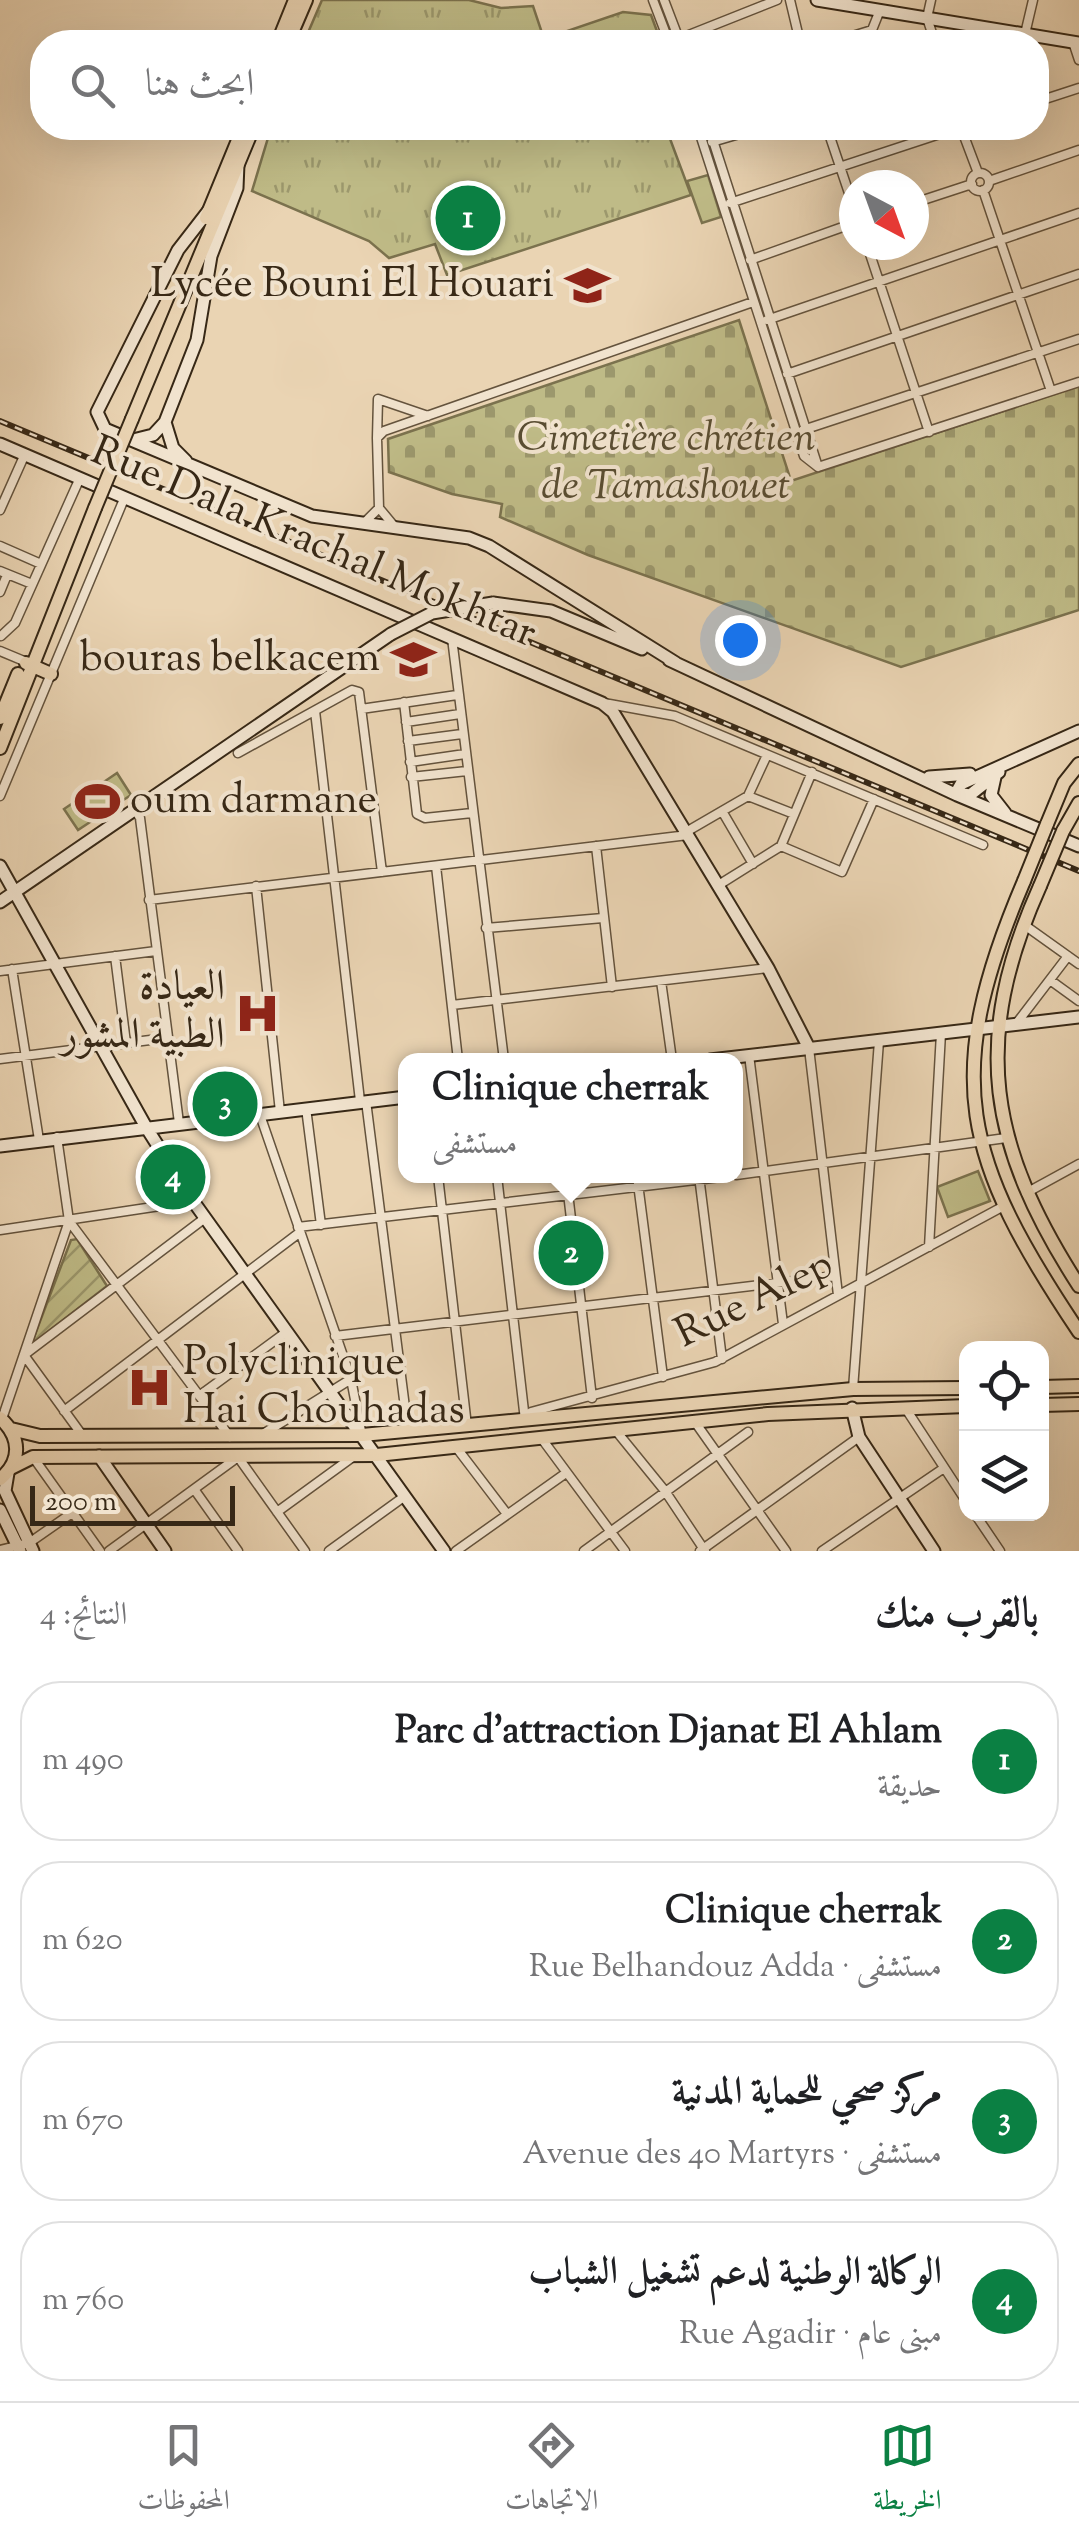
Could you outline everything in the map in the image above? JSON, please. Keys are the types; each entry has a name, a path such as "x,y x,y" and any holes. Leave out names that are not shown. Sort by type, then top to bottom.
{"main road":[{"path":"283,30 296,0"},
{"path":"293,30 306,0"},
{"path":"129,418 238,140"},
{"path":"0,718 27,663 248,140"},
{"path":"27,663 51,674"},
{"path":"0,748 27,663"},
{"path":"1079,764 1064,784 994,958 976,1029 979,1142 1002,1207 1079,1332"},
{"path":"1079,803 1023,924 1010,964 1000,1026 1000,1103 1006,1138 1025,1193 1079,1286"},
{"path":"1049,1387 1079,1386"},
{"path":"4,1422 26,1435 362,1435 854,1388 959,1388"},
{"path":"1049,1405 1079,1404"},
{"path":"6,1474 32,1457 377,1455 852,1408 959,1406"},
{"path":"4,1422 17,1447 6,1474"}],"street":[{"path":"653,0 669,30"},
{"path":"664,0 672,30"},
{"path":"704,30 777,0"},
{"path":"790,0 797,30"},
{"path":"818,0 1000,30"},
{"path":"931,0 927,18 931,30"},
{"path":"1026,30 1033,0"},
{"path":"872,30 880,10"},
{"path":"1049,38 1076,42 1079,60"},
{"path":"1049,98 1079,88"},
{"path":"702,140 804,456 818,466"},
{"path":"704,146 721,140"},
{"path":"831,140 841,170"},
{"path":"723,205 922,140"},
{"path":"965,140 978,173 989,180"},
{"path":"714,142 818,466"},
{"path":"983,190 989,180 1079,150"},
{"path":"129,440 153,435 165,422 197,340 218,238 237,188 238,164"},
{"path":"929,198 972,184 978,173"},
{"path":"972,184 983,190 1050,391"},
{"path":"210,209 178,250 97,412 105,429 312,516 357,526 469,538 489,546 676,663"},
{"path":"760,322 1079,212"},
{"path":"742,264 839,228"},
{"path":"871,260 929,432"},
{"path":"778,377 1079,274"},
{"path":"378,438 384,431 754,302"},
{"path":"796,433 1079,339"},
{"path":"818,466 1079,382"},
{"path":"398,528 386,522 379,508 378,399 428,416"},
{"path":"165,422 173,448 189,464"},
{"name":"Rue Dala Krachal Mokhtar","path":"0,444 602,703"},
{"path":"0,510 24,454"},
{"path":"0,637 15,623 79,480"},
{"path":"0,796 124,498"},
{"path":"357,526 371,520 379,508"},
{"path":"0,546 40,564"},
{"path":"0,592 4,573 32,584"},
{"path":"0,902 391,634 432,613 493,603 551,610 676,663 957,795 1079,846"},
{"path":"0,624 0,637"},
{"path":"452,638 503,1053"},
{"path":"0,651 27,663"},
{"path":"238,753 352,690 359,692 382,872"},
{"path":"362,709 457,695"},
{"path":"404,702 419,816 472,813"},
{"path":"602,703 675,716 982,845"},
{"path":"602,703 613,712 768,968 809,1048 838,1295"},
{"path":"315,711 408,1431"},
{"path":"406,722 460,714"},
{"path":"957,795 961,784 1004,768 1079,731"},
{"path":"408,741 462,734"},
{"path":"410,762 465,754"},
{"path":"150,900 687,834 748,796 767,754"},
{"path":"916,774 955,777 1004,768"},
{"path":"1004,768 991,795 1014,820"},
{"path":"411,777 467,771"},
{"path":"718,886 781,846 812,772"},
{"path":"748,796 794,814"},
{"path":"781,846 842,872 874,798"},
{"path":"134,808 140,818 178,1123"},
{"path":"722,811 753,864"},
{"path":"596,846 612,986"},
{"path":"0,866 146,1127 284,1333 444,1551"},
{"path":"436,866 457,1053"},
{"path":"256,886 280,1112"},
{"path":"486,928 603,918"},
{"path":"1023,924 1079,964"},
{"path":"0,971 156,952"},
{"path":"116,956 126,1043"},
{"path":"1016,1024 1068,956"},
{"path":"452,1005 768,968"},
{"path":"12,969 39,1140"},
{"path":"1050,980 1079,1002"},
{"path":"661,981 671,1053"},
{"path":"743,1056 1079,1017"},
{"path":"930,1247 932,1149 941,1033"},
{"path":"0,1059 166,1038"},
{"path":"854,1388 879,1041"},
{"path":"750,1055 783,1324"},
{"path":"0,1146 398,1097"},
{"path":"306,1108 321,1225"},
{"path":"260,1114 351,1379 362,1435"},
{"path":"4,1422 69,1221 57,1137"},
{"path":"743,1174 1006,1138"},
{"path":"1025,1193 1079,1164"},
{"path":"439,1183 467,1426"},
{"path":"498,1183 525,1420"},
{"path":"567,1183 592,1398"},
{"path":"638,1183 664,1377"},
{"path":"64,1411 299,1230 662,1183"},
{"path":"700,1183 722,1359"},
{"path":"0,1230 194,1201"},
{"name":"Rue Alep","path":"525,1420 530,1412 592,1398 722,1359 1002,1207"},
{"path":"24,1355 205,1218"},
{"path":"69,1221 230,1437"},
{"path":"336,1336 836,1276"},
{"path":"199,1396 284,1333"},
{"path":"24,1355 82,1436"},
{"path":"260,1436 326,1391 351,1379"},
{"path":"904,1406 959,1490"},
{"path":"852,1408 859,1437 934,1551"},
{"path":"695,1422 786,1551"},
{"path":"617,1432 666,1492 703,1550 859,1437"},
{"path":"584,1551 748,1432"},
{"path":"542,1439 626,1551"},
{"path":"456,1447 507,1514"},
{"path":"99,1456 165,1551"},
{"path":"277,1512 354,1456"},
{"path":"32,1457 100,1551"},
{"path":"109,1551 238,1457 305,1551"},
{"path":"822,1551 944,1468"},
{"path":"456,1551 566,1473"},
{"path":"6,1474 5,1491 25,1548"},
{"path":"194,1489 238,1551"},
{"path":"329,1551 405,1496"},
{"path":"0,1510 25,1548"},
{"path":"0,1550 25,1548 72,1513"},
{"path":"980,1521 1000,1551"}],"green space":[{"path":"322,0 469,0 501,8 533,6 541,30 309,30"},
{"path":"623,12 651,15 657,30 570,30"},
{"path":"267,140 670,140 691,195 447,275 435,244 389,258 369,241 252,191"},
{"path":"708,175 721,217 702,223 687,181"},
{"name":"Cimetière chrétien de Tamashouet","path":"739,320 791,481 1079,386 1079,610 901,667 588,555 500,517 502,504 452,494 389,472 388,439"},
{"name":"oum darmane","path":"117,773 131,795 78,830 64,809"},
{"path":"978,1171 990,1201 948,1217 937,1187"},
{"path":"77,1239 107,1286 31,1345 71,1240"}],"railway":[{"path":"0,421 1079,871"}],"place":[{"name":"Parc d'attraction Djanat El Ahlam","path":"468,218"},
{"name":"Lycée Bouni El Houari","path":"587,286"},
{"name":"bouras belkacem","path":"413,660"},
{"name":"oum darmane","path":"97,802"},
{"name":"العيادة الطبية المشور","path":"258,1013"},
{"name":"مركز صحي للحماية المدنية","path":"225,1104"},
{"name":"الوكالة الوطنية لدعم تشغيل الشباب","path":"173,1177"},
{"name":"Clinique cherrak","path":"571,1253"},
{"name":"Polyclinique Hai Chouhadas","path":"150,1388"}]}
